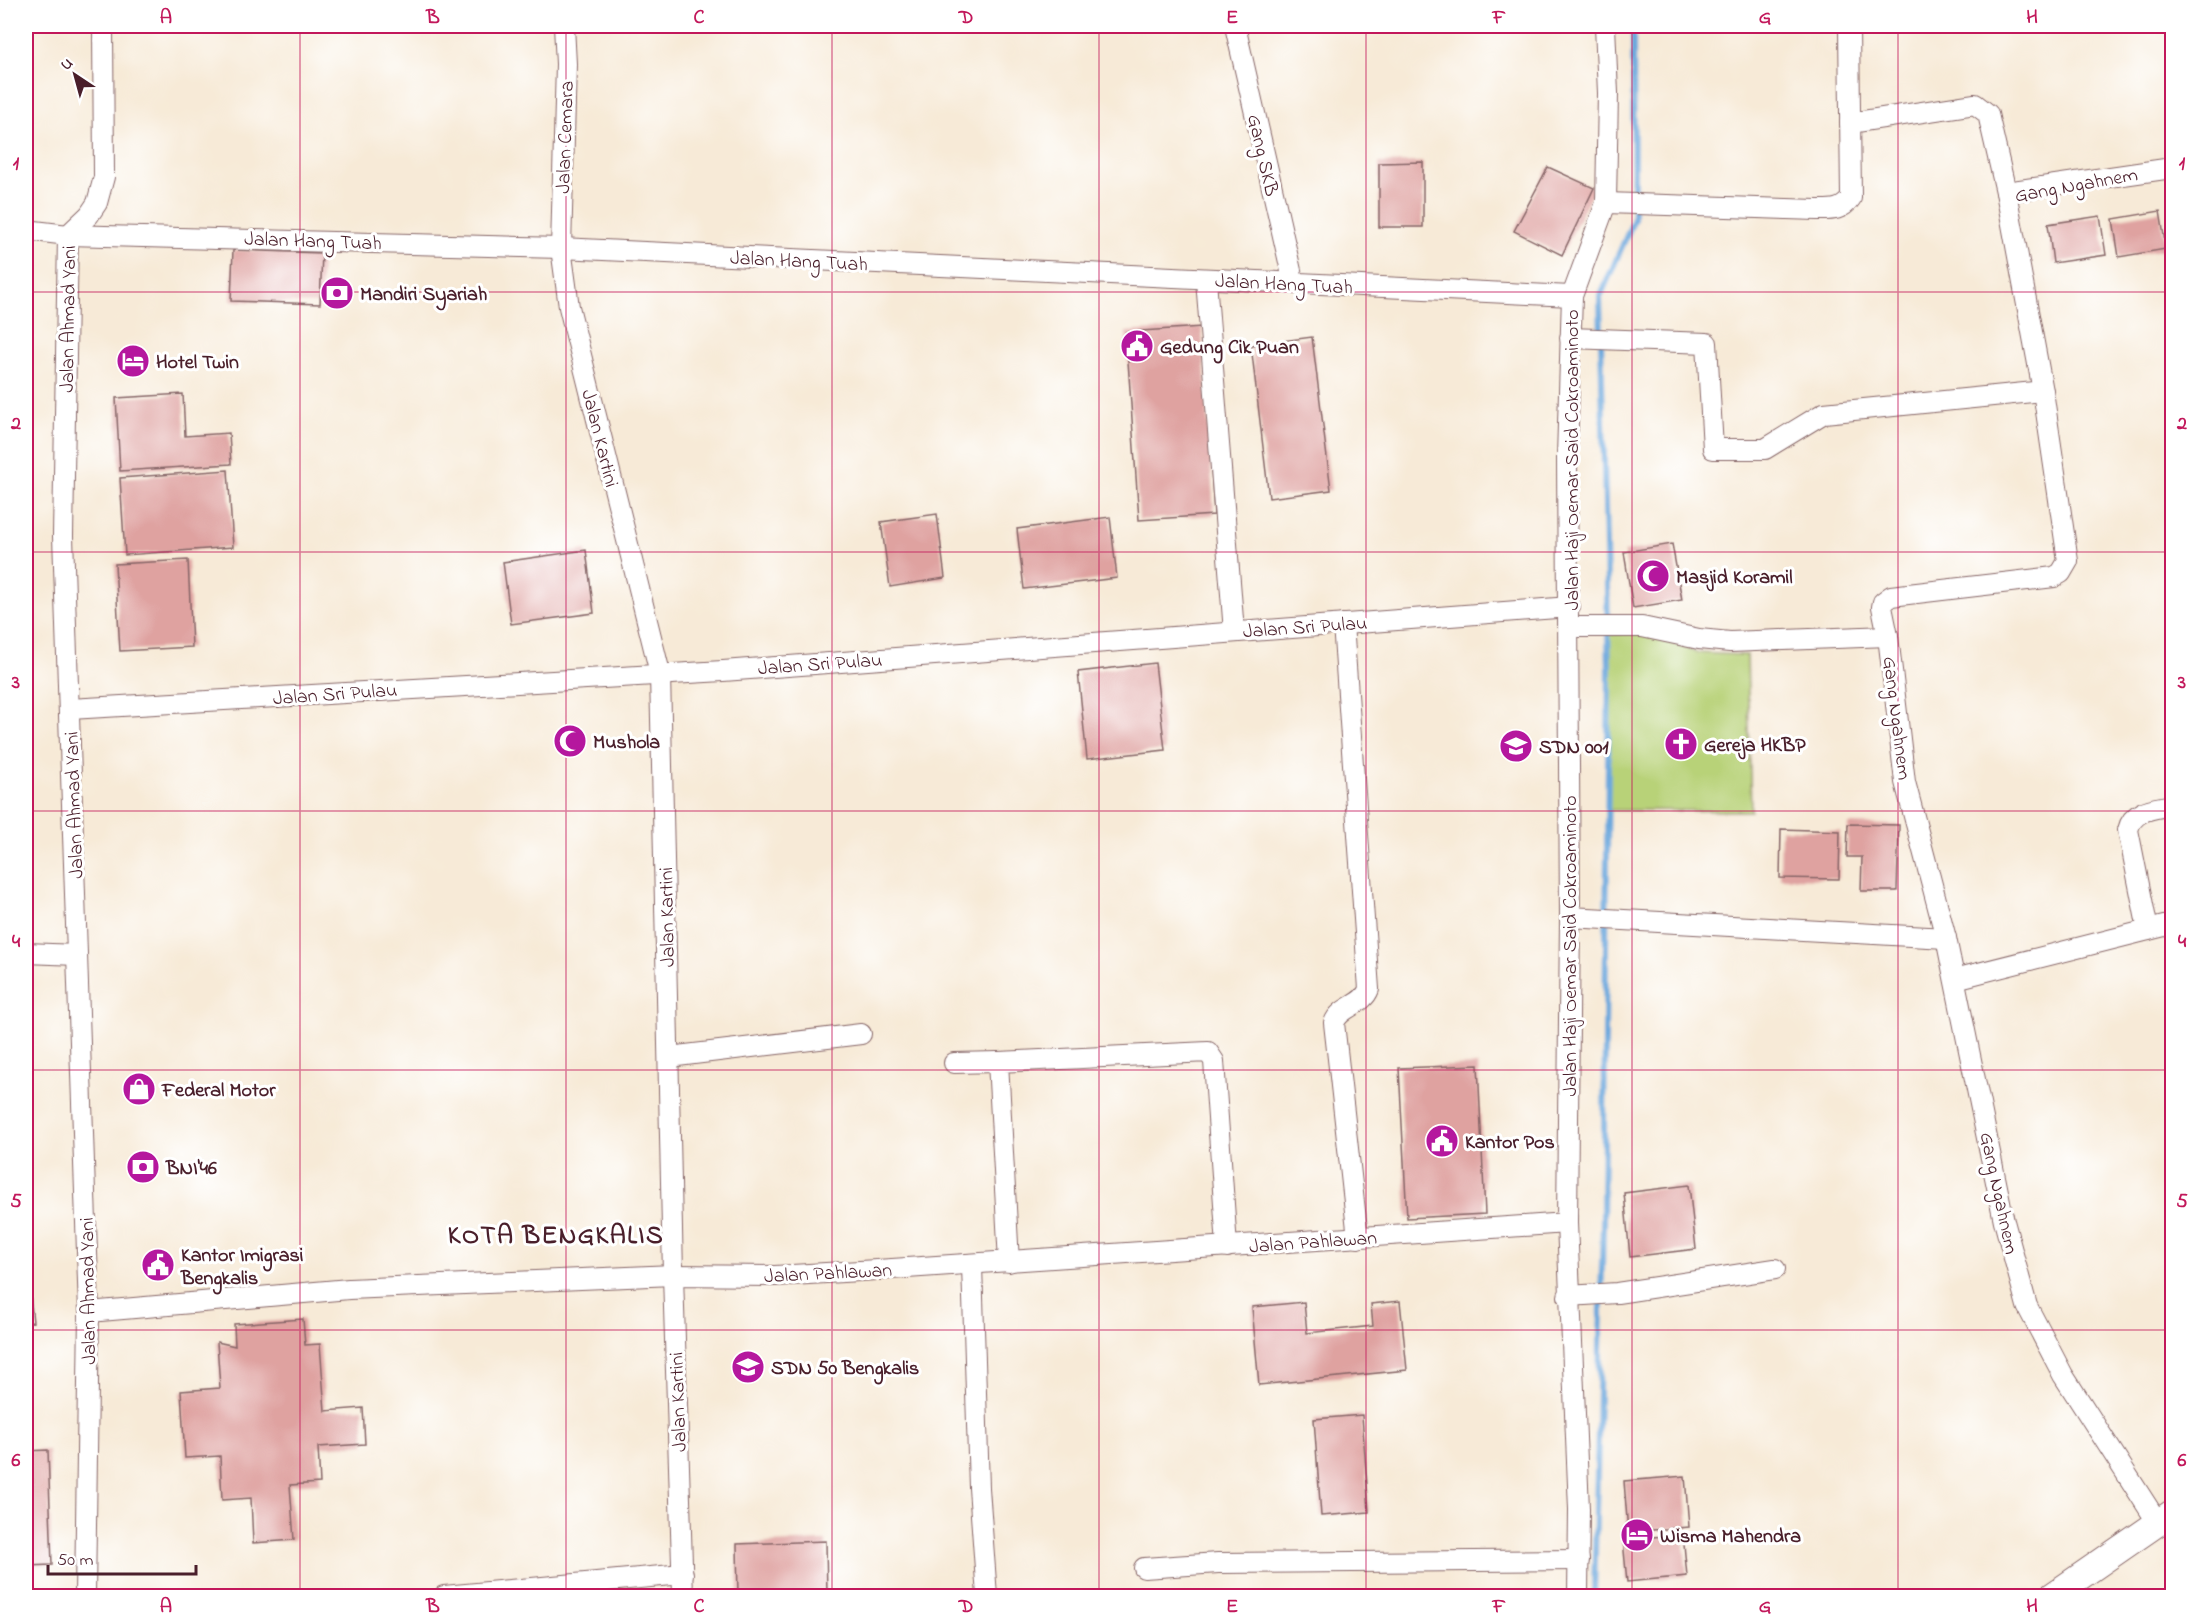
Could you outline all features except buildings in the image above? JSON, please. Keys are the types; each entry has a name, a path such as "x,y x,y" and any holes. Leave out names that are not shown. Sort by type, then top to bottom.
{"main road":[{"path":"2052,1596 2165,1518"}],"street":[{"name":"Jalan Ahmad Yani","path":"85,1596 89,1312 63,536 68,235 89,215 97,203 104,177 103,26"},
{"name":"Jalan Cemara","path":"561,248 566,64 564,26"},
{"name":"Gang SKB","path":"1235,26 1294,284"},
{"name":"Jalan Haji Oemar Said Cokroaminoto","path":"1578,1596 1576,1297 1567,1223 1578,917 1577,626 1570,607 1567,456 1577,339 1572,296 1620,203 1608,93 1605,26"},
{"path":"1620,203 1836,210 1851,198 1849,26"},
{"path":"1850,123 1976,104 1981,106 1988,114 2006,192"},
{"name":"Gang Ngahnem","path":"2165,1518 2063,1375 2027,1306 2004,1221 1946,938 1905,782 1888,636 1882,607 1883,602 1891,596 2054,577 2066,566 2043,392 2006,192 2172,168"},
{"name":"Jalan Hang Tuah","path":"26,230 68,235 561,248 1572,296"},
{"name":"Jalan Kartini","path":"561,248 569,307 583,370 660,673 673,1275 683,1596"},
{"path":"1206,280 1234,632"},
{"path":"1577,339 1707,343 1713,449 1765,449 1824,413 2043,392"},
{"name":"Jalan Sri Pulau","path":"70,709 723,671 1570,607"},
{"path":"1343,624 1369,989 1363,999 1339,1014 1334,1023 1358,1238"},
{"path":"1577,626 1622,626 1730,642 1888,636"},
{"path":"2148,930 2128,830 2130,822 2138,813 2172,805"},
{"path":"1578,917 1946,938"},
{"path":"1954,979 2172,924"},
{"path":"26,953 77,955"},
{"path":"669,1057 861,1034"},
{"path":"954,1063 1208,1052 1214,1061 1227,1247"},
{"path":"998,1062 1009,1262"},
{"name":"Jalan Pahlawan","path":"89,1312 349,1289 673,1275 775,1276 972,1265 1567,1223"},
{"path":"972,1265 979,1488 987,1596"},
{"path":"1576,1297 1775,1269"},
{"path":"1144,1568 1218,1563 1579,1560"},
{"path":"444,1596 683,1574"}],"green space":[{"path":"1645,631 1697,653 1747,655 1751,811 1609,810 1607,635"}],"waterway":[{"path":"1594,1596 1603,1224 1609,669 1600,297 1634,219 1633,26"}],"place":[{"name":"Mandiri Syariah","path":"337,293"},
{"name":"Gedung Cik Puan","path":"1137,346"},
{"name":"Hotel Twin","path":"133,361"},
{"name":"Masjid Koramil","path":"1653,576"},
{"name":"Mushola","path":"570,741"},
{"name":"Gereja HKBP","path":"1681,744"},
{"name":"SDN 001","path":"1516,746"},
{"name":"Federal Motor","path":"139,1089"},
{"name":"Kantor Pos","path":"1442,1141"},
{"name":"BNI'46","path":"143,1167"},
{"name":"Kantor Imigrasi Bengkalis","path":"158,1265"},
{"name":"SDN 50 Bengkalis","path":"748,1367"},
{"name":"Wisma Mahendra","path":"1637,1535"}],"district":[{"name":"KOTA BENGKALIS","path":"556,1234"}]}
